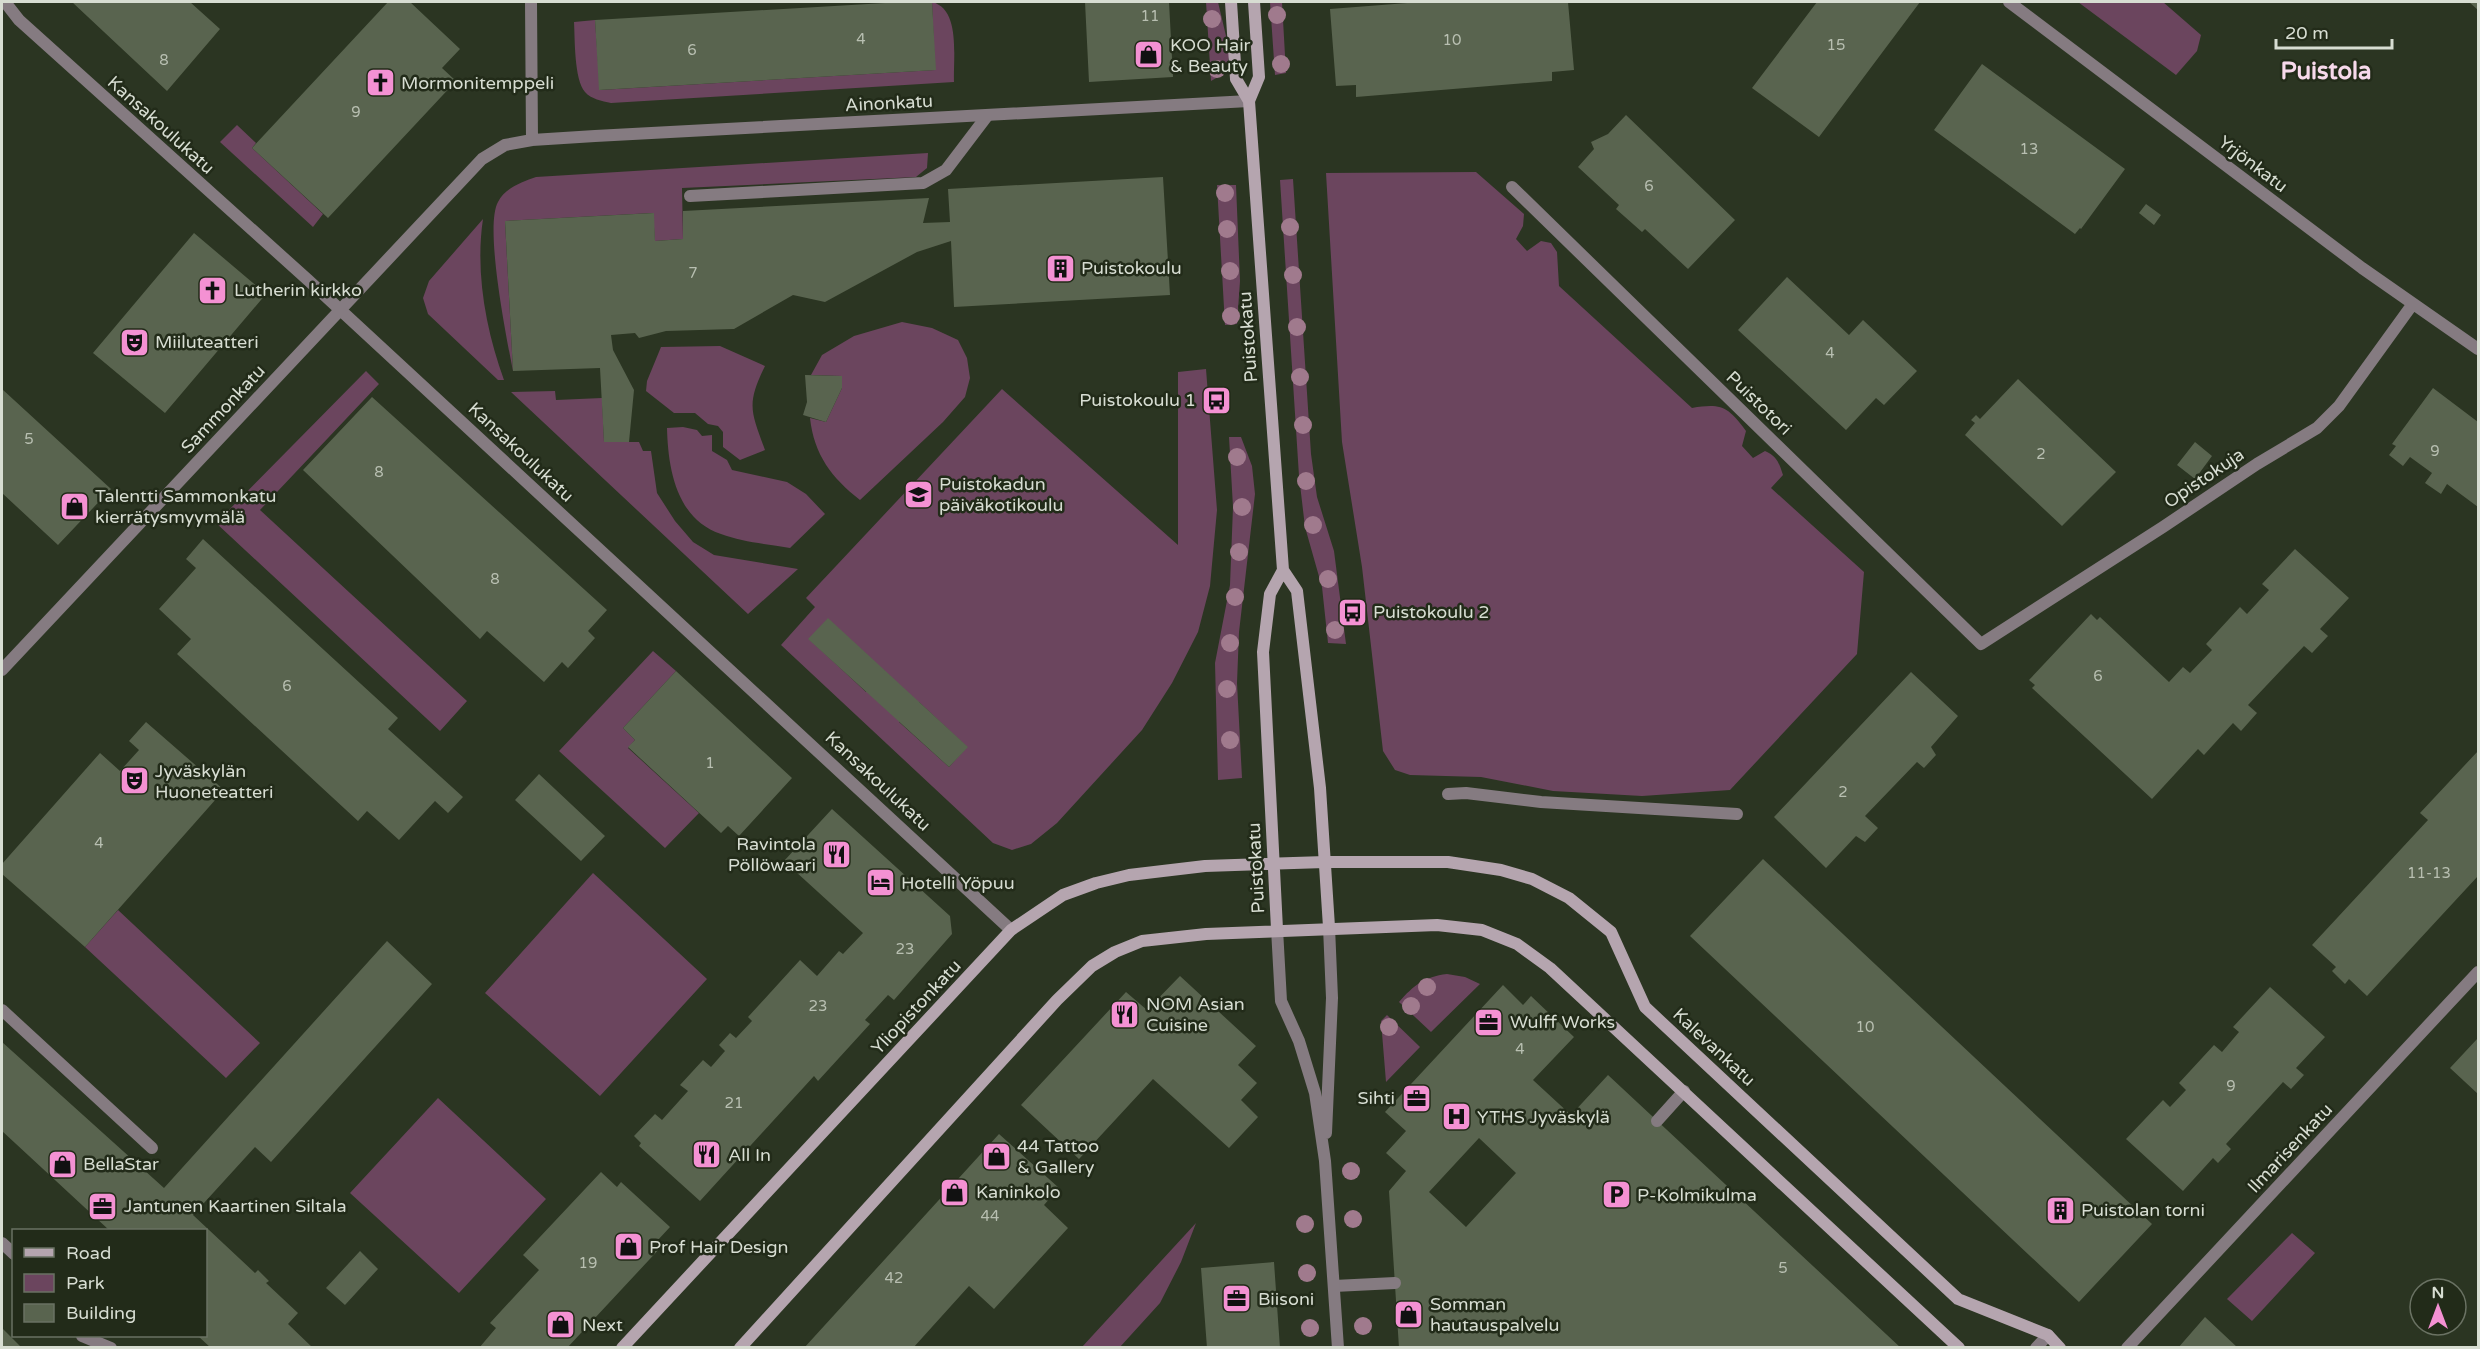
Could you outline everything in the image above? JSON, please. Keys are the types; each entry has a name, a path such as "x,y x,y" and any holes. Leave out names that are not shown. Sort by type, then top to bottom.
{"main road":[{"name":"Puistokatu","path":"1231,2 1236,79 1249,101 1284,570 1297,591 1320,788 1329,927"},
{"name":"Puistokatu","path":"1249,101 1259,77 1254,2"},
{"name":"Puistokatu","path":"1277,929 1263,652 1270,594 1284,570"},
{"name":"Yliopistonkatu","path":"622,1347 1011,930 1063,896 1096,882 1129,875 1205,866 1325,862"},
{"name":"Kalevankatu","path":"1325,862 1475,864 1532,879 1569,898 1611,932 1645,1007 1958,1299 2048,1335 2060,1347"},
{"path":"740,1347 1057,1000 1092,966 1115,952 1142,941 1277,929 1437,924 1482,930 1517,944 1550,968 1959,1347"}],"street":[{"name":"Kansakoulukatu","path":"5,2 27,28 340,311 1011,930"},
{"path":"531,2 532,140"},
{"name":"Yrjönkatu","path":"2010,2 2412,305 2478,349"},
{"name":"Ainonkatu","path":"532,140 1249,101"},
{"path":"690,196 923,183 946,170 987,116"},
{"name":"Sammonkatu","path":"2,670 482,159 505,145 532,140"},
{"name":"Puistotori","path":"1512,187 1981,644"},
{"name":"Opistokuja","path":"1981,644 2257,464 2317,428 2353,388 2412,305"},
{"path":"1448,794 1466,793 1540,802 1737,814"},
{"name":"Puistokatu","path":"1325,1161 1332,998 1329,927"},
{"name":"Puistokatu","path":"1277,929 1281,1001 1299,1041 1315,1093 1325,1161 1338,1347"},
{"name":"Ilmarisenkatu","path":"2127,1347 2478,972"},
{"path":"2,1010 152,1148"},
{"path":"1657,1121 1684,1091"},
{"path":"1334,1286 1395,1282"},
{"path":"2036,1347 2048,1335"},
{"path":"87,1337 113,1347"}],"green space":[{"path":"932,2 941,6 948,14 951,24 954,36 954,82 611,103 587,94 579,78 574,22 595,20 600,90 935,70"},
{"path":"1206,2 1218,2 1230,53 1225,73 1211,81"},
{"path":"1270,2 1282,2 1286,73 1275,75"},
{"path":"2078,2 2163,2 2201,35 2197,51 2176,75"},
{"path":"237,125 256,143 252,148 323,214 313,227 220,142"},
{"path":"928,153 927,168 916,177 682,188 683,239 655,241 653,213 505,221 513,371 498,284 494,215 501,197 514,186 536,177"},
{"path":"1476,172 1524,214 1523,226 1516,239 1527,251 1541,241 1551,243 1557,252 1559,286 1692,408 1711,406 1729,412 1746,431 1742,446 1753,458 1765,451 1779,463 1783,475 1771,488 1864,572 1857,654 1730,790 1642,796 1553,791 1481,777 1410,775 1395,770 1383,751 1362,567 1342,442 1326,173"},
{"path":"1293,179 1311,454 1317,497 1334,551 1346,644 1328,643 1322,587 1305,527 1299,476 1280,180"},
{"path":"1217,185 1236,185 1240,281 1237,324 1225,325"},
{"path":"483,219 481,280 487,321 504,380 498,380 428,314 423,298 429,281"},
{"path":"902,322 932,328 958,340 967,358 970,378 965,397 943,422 860,500 826,465 816,443 810,418 826,422 842,388 841,376 811,375 822,355 854,336"},
{"path":"720,346 765,366 755,390 753,408 756,426 765,450 740,460 723,447 723,432 718,426 708,424 695,413 674,413 646,391 647,381 661,347"},
{"path":"1206,369 1217,510 1210,586 1198,632 1172,683 1142,730 1057,823 1031,844 1012,850 993,843 781,645 815,607 806,598 1002,389 1178,545 1178,372","holes":["809,639 885,671 866,692","919,702 967,747 949,767 899,722"]},
{"path":"366,371 379,384 260,510 467,701 440,731 216,523"},
{"path":"555,391 556,400 602,398 604,442 639,442 643,451 651,451 657,493 675,521 693,542 714,555 798,569 748,614 511,392"},
{"path":"683,427 697,430 702,436 712,435 712,451 727,460 732,470 787,482 806,494 825,514 790,548 737,539 706,527 684,504 673,475 667,428"},
{"path":"1229,437 1241,437 1252,466 1255,494 1239,632 1237,683 1242,778 1218,780 1215,663 1230,585 1233,507"},
{"path":"653,651 676,671 623,728 635,740 628,748 699,813 665,848 559,751"},
{"path":"593,873 707,979 600,1096 485,993"},
{"path":"118,910 260,1043 226,1078 85,947"},
{"path":"1447,974 1465,977 1480,984 1431,1032 1399,1002 1420,983 1432,977"},
{"path":"1387,1015 1420,1047 1386,1082 1381,1021"},
{"path":"438,1098 546,1199 459,1293 350,1193"},
{"path":"1196,1223 1181,1262 1160,1303 1120,1347 1082,1347"},
{"path":"2292,1233 2315,1253 2252,1321 2227,1299"}],"building":[{"path":"72,2 190,2 220,29 167,91"},
{"path":"388,2 410,2 460,49 442,68 456,81 328,218 252,148"},
{"path":"932,2 936,70 599,90 595,20"},
{"path":"1085,2 1169,2 1173,77 1089,82"},
{"path":"1420,2 1568,2 1574,70 1552,72 1552,81 1356,97 1356,85 1336,86 1330,9"},
{"path":"1817,2 1920,2 1819,137 1752,88"},
{"path":"2469,2 2478,2 2478,10"},
{"path":"1982,64 2125,169 2075,234 1934,130"},
{"path":"1626,115 1735,220 1688,269 1645,229 1642,232 1616,209 1619,205 1578,167 1594,149 1591,142 1608,134"},
{"path":"1163,177 1170,295 954,307 951,241 917,252 825,302 793,295 734,329 666,331 639,338 635,333 611,335 613,350 634,390 629,442 604,442 600,368 513,371 505,221 654,213 655,241 683,239 683,211 929,198 923,223 950,222 948,189"},
{"path":"2146,204 2161,215 2154,225 2139,213"},
{"path":"194,233 266,294 165,413 93,353"},
{"path":"1787,277 1849,335 1863,320 1917,371 1884,405 1876,398 1846,430 1738,330"},
{"path":"805,375 842,376 842,388 826,422 803,415 807,402"},
{"path":"2018,379 2116,472 2062,526 1965,435 1975,423 1971,420 1976,415 1980,419"},
{"path":"2433,388 2478,422 2478,507 2447,484 2441,494 2425,483 2432,473 2410,457 2403,466 2389,455 2396,446 2392,444"},
{"path":"2,389 111,489 58,545 2,493"},
{"path":"372,397 607,610 588,631 595,638 568,668 562,662 544,682 487,631 480,639 303,470"},
{"path":"2195,442 2212,456 2195,479 2177,465"},
{"path":"203,539 398,718 388,729 463,797 448,813 435,801 399,840 367,811 358,821 177,654 191,639 159,609 196,568 186,559"},
{"path":"2295,549 2349,598 2320,629 2328,636 2312,653 2304,646 2248,705 2257,713 2241,731 2233,723 2204,755 2198,749 2152,799 2032,688 2035,685 2029,680 2091,614 2097,620 2100,617 2169,682 2183,667 2190,673 2212,650 2206,644 2240,607 2247,614 2269,590 2262,584"},
{"path":"828,618 968,747 949,767 808,639"},
{"path":"676,671 792,778 739,836 728,826 721,833 628,747 635,740 623,728"},
{"path":"1911,672 1958,716 1931,747 1936,755 1924,768 1917,762 1865,816 1878,828 1865,842 1856,836 1826,868 1774,817"},
{"path":"146,722 224,790 85,947 2,874 2,864 100,753 120,771 139,750 129,741"},
{"path":"2478,751 2478,876 2367,996 2349,979 2345,984 2332,971 2336,967 2312,945 2428,820 2420,813"},
{"path":"539,774 605,836 581,861 515,800"},
{"path":"832,809 950,916 952,934 894,1000 888,995 865,1020 870,1024 818,1081 814,1076 700,1201 639,1146 641,1143 634,1136 655,1114 662,1120 688,1091 680,1085 703,1060 711,1067 725,1051 719,1045 730,1033 736,1038 752,1021 748,1017 800,960 817,976 839,951 843,954 863,933 784,861"},
{"path":"1763,859 2152,1224 2079,1302 1690,936"},
{"path":"387,941 432,984 271,1162 255,1147 193,1215 255,1273 258,1270 269,1281 266,1283 298,1313 288,1324 313,1348 211,1348 199,1337 207,1337 207,1229 108,1229 2,1131 2,1042 164,1188"},
{"path":"1180,976 1256,1046 1238,1065 1257,1083 1241,1100 1258,1117 1229,1148 1153,1079 1079,1159 1021,1105 1126,992 1147,1010"},
{"path":"1503,985 1523,1005 1531,996 1574,1037 1533,1080 1571,1115 1608,1075 1901,1348 1399,1348 1389,1191 1406,1171 1386,1153 1406,1131 1385,1112","holes":["1479,1138 1516,1173 1466,1227 1429,1192"]},
{"path":"2270,987 2325,1037 2296,1068 2304,1075 2291,1089 2283,1082 2226,1144 2231,1149 2218,1163 2213,1158 2183,1191 2126,1139 2163,1100 2170,1107 2186,1090 2179,1083 2214,1045 2222,1052 2239,1032 2233,1027"},
{"path":"2478,1038 2478,1094 2450,1068"},
{"path":"999,1134 1059,1188 1044,1205 1068,1228 994,1309 969,1286 913,1348 804,1348"},
{"path":"601,1172 617,1187 621,1182 670,1227 657,1241 662,1246 567,1348 479,1348 496,1328 490,1323 539,1270 523,1255"},
{"path":"360,1251 378,1269 345,1305 326,1288"},
{"path":"1274,1262 1280,1348 1207,1348 1201,1268"},
{"path":"2205,1317 2238,1348 2178,1348"},
{"path":"2,1328 20,1346 18,1348 2,1348"}],"place":[{"name":"KOO Hair & Beauty","path":"1149,55"},
{"name":"Mormonitemppeli","path":"380,83"},
{"name":"Puistokoulu","path":"1060,268"},
{"name":"Lutherin kirkko","path":"213,290"},
{"name":"Miiluteatteri","path":"134,342"},
{"name":"Puistokoulu 1","path":"1217,400"},
{"name":"Puistokadun päiväkotikoulu","path":"918,494"},
{"name":"Talentti Sammonkatu kierrätysmyymälä","path":"74,506"},
{"name":"Puistokoulu 2","path":"1352,612"},
{"name":"Jyväskylän Huoneteatteri","path":"134,781"},
{"name":"Ravintola Pöllöwaari","path":"837,854"},
{"name":"Hotelli Yöpuu","path":"880,883"},
{"name":"NOM Asian Cuisine","path":"1125,1014"},
{"name":"Wulff Works","path":"1489,1022"},
{"name":"Sihti","path":"1416,1098"},
{"name":"YTHS Jyväskylä","path":"1456,1117"},
{"name":"All In","path":"707,1155"},
{"name":"44 Tattoo & Gallery","path":"996,1156"},
{"name":"BellaStar","path":"62,1164"},
{"name":"Kaninkolo","path":"955,1192"},
{"name":"P-Kolmikulma","path":"1616,1195"},
{"name":"Jantunen Kaartinen Siltala","path":"103,1206"},
{"name":"Puistolan torni","path":"2060,1210"},
{"name":"Prof Hair Design","path":"628,1247"},
{"name":"Biisoni","path":"1237,1299"},
{"name":"Somman hautauspalvelu","path":"1409,1314"},
{"name":"Next","path":"561,1325"}],"district":[{"name":"Puistola","path":"2326,71"}]}
